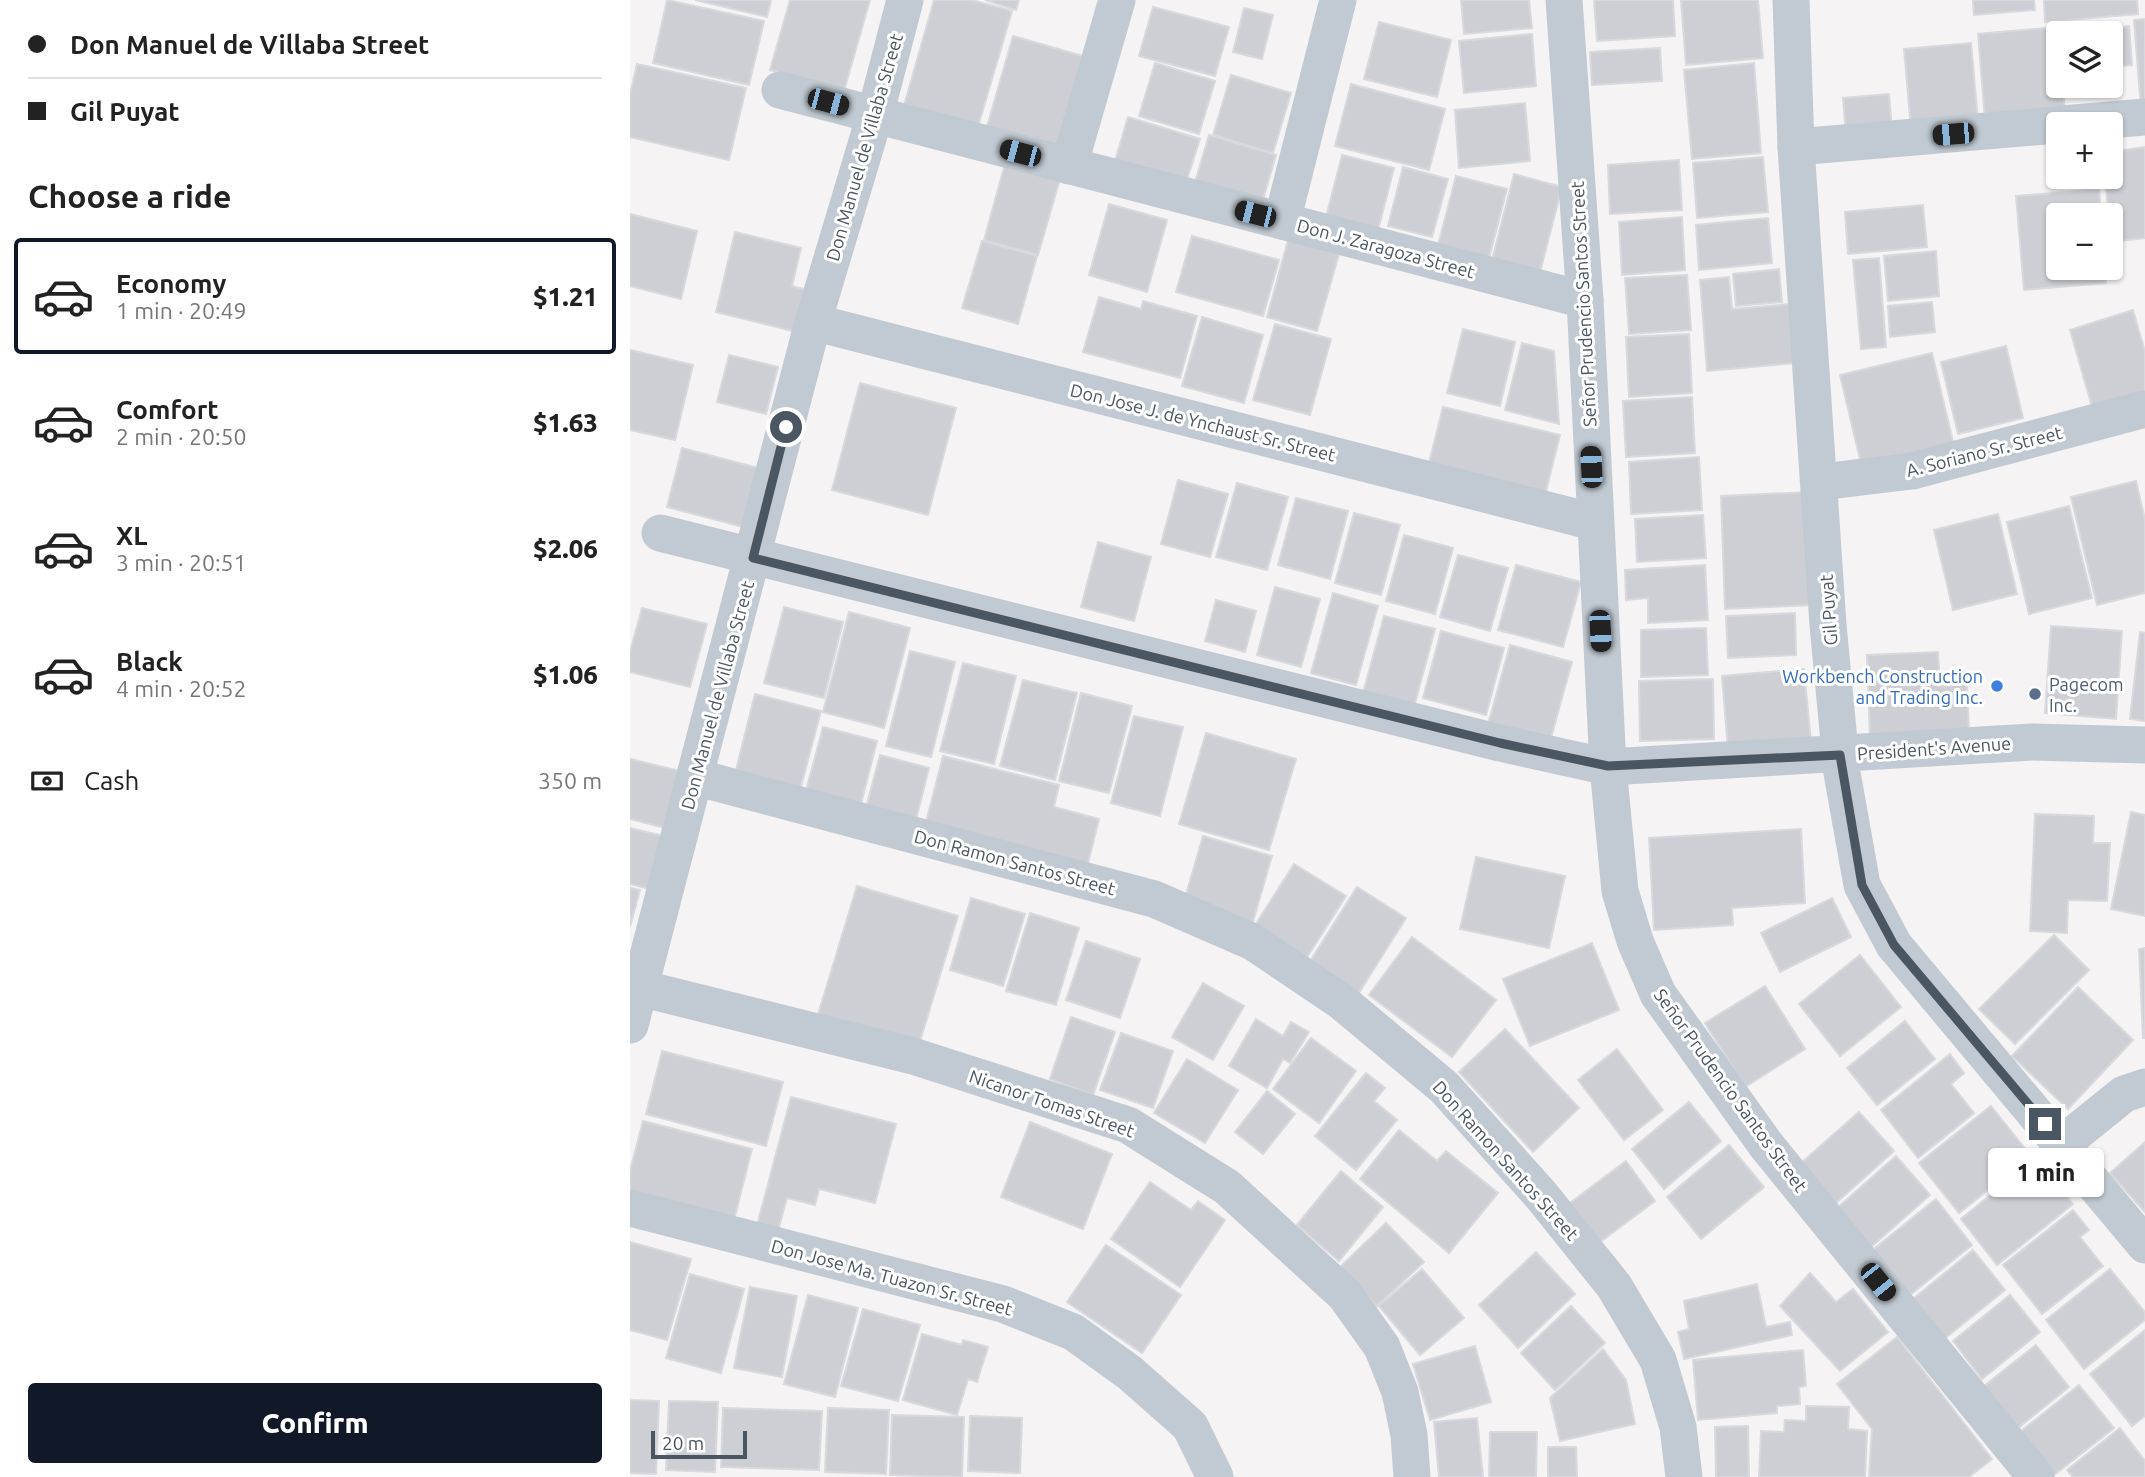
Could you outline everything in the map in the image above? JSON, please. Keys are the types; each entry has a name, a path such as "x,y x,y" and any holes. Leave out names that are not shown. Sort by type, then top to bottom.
{"street":[{"name":"Don Manuel de Villaba Street","path":"630,1025 813,322 875,115 905,0"},
{"path":"1069,166 1117,0"},
{"path":"1282,221 1338,0"},
{"name":"Señor Prudencio Santos Street","path":"1564,0 1585,300 1608,766 1620,891 1635,941 1658,994 1766,1145 2036,1477"},
{"name":"Gil Puyat","path":"1791,0 1796,147 1821,482 1828,625 1840,755 1862,885 1894,945 2145,1245"},
{"name":"Don J. Zaragoza Street","path":"780,90 1585,300"},
{"path":"2123,119 2145,117"},
{"path":"1796,147 2046,125"},
{"name":"Don Jose J. de Ynchaust Sr. Street","path":"813,322 1594,522"},
{"name":"A. Soriano Sr. Street","path":"1821,482 1912,471 2145,409"},
{"name":"President's Avenue","path":"660,533 1500,743 1608,766 1840,755 2032,742 2145,745"},
{"name":"Don Ramon Santos Street","path":"695,777 1154,899 1253,942 1342,1002 1444,1087 1541,1195 1614,1286 1658,1360 1678,1427 1684,1477"},
{"name":"Nicanor Tomas Street","path":"640,988 913,1056 1128,1125 1227,1187 1345,1296 1382,1347 1400,1392 1409,1435 1412,1477"},
{"path":"2062,1144 2124,1094 2145,1087"},
{"name":"Don Jose Ma. Tuazon Sr. Street","path":"630,1209 1003,1304 1073,1332 1130,1373 1190,1426 1215,1477"}],"building":[{"path":"667,0 764,21 749,85 653,63"},
{"path":"695,0 771,0 767,17"},
{"path":"790,0 870,0 844,91 770,70"},
{"path":"934,0 972,0 1012,11 975,137 901,116"},
{"path":"985,0 1019,0 1016,10"},
{"path":"1461,0 1529,0 1532,28 1464,34"},
{"path":"1594,0 1673,0 1675,36 1597,41"},
{"path":"1681,0 1758,0 1763,58 1686,65"},
{"path":"1973,0 2034,0 2035,10 1974,15"},
{"path":"2044,0 2137,0 2138,14 2045,22"},
{"path":"1153,7 1229,27 1215,76 1139,56"},
{"path":"1244,8 1273,15 1262,59 1233,52"},
{"path":"2145,19 2145,109 2141,109 2134,20"},
{"path":"1379,22 1451,40 1437,97 1364,79"},
{"path":"2129,26 2132,65 2123,66 2123,27"},
{"path":"2046,28 2046,98 2064,98 2065,112 1985,120 1978,34"},
{"path":"1532,34 1536,86 1464,93 1459,41"},
{"path":"1013,36 1086,57 1059,151 986,130"},
{"path":"1971,43 1978,121 1911,128 1904,49"},
{"path":"1660,48 1662,81 1592,85 1590,52"},
{"path":"1155,63 1215,81 1199,134 1139,116"},
{"path":"1754,63 1761,153 1692,159 1684,70"},
{"path":"637,64 746,88 729,160 630,137 630,95"},
{"path":"1231,75 1291,93 1273,153 1213,135"},
{"path":"1351,84 1445,109 1429,170 1335,146"},
{"path":"1889,94 1892,130 1846,134 1843,98"},
{"path":"1525,103 1530,161 1459,168 1455,110"},
{"path":"1128,117 1200,139 1183,192 1112,171"},
{"path":"1209,135 1276,155 1259,213 1192,192"},
{"path":"2145,147 2145,238 2123,241 2123,203 2107,203 2106,189 2123,189 2123,150"},
{"path":"1342,155 1394,168 1376,238 1324,225"},
{"path":"1763,157 1768,212 1697,218 1693,163"},
{"path":"1679,160 1682,210 1610,214 1608,165"},
{"path":"1005,164 1060,179 1038,255 984,240"},
{"path":"1403,167 1448,179 1432,237 1388,226"},
{"path":"1514,174 1562,187 1538,280 1490,268"},
{"path":"1456,176 1507,189 1488,262 1437,249"},
{"path":"2099,189 2100,203 2046,203 2046,280 2106,280 2106,283 2024,290 2016,196"},
{"path":"1109,204 1167,220 1147,292 1089,275"},
{"path":"1923,205 1927,247 1848,254 1845,212"},
{"path":"630,214 697,231 681,299 630,286"},
{"path":"1682,217 1685,270 1622,275 1619,222"},
{"path":"1768,218 1772,263 1699,270 1696,225"},
{"path":"735,232 801,248 792,286 807,290 797,332 716,312"},
{"path":"1192,236 1279,260 1263,316 1176,292"},
{"path":"1288,240 1339,254 1317,331 1267,317"},
{"path":"982,241 1037,256 1018,324 962,308"},
{"path":"1936,251 1939,296 1888,301 1884,256"},
{"path":"1879,258 1886,347 1861,349 1853,260"},
{"path":"1779,269 1782,302 1736,306 1733,274"},
{"path":"1687,275 1691,330 1629,334 1625,278"},
{"path":"1729,277 1732,309 1791,304 1796,363 1707,371 1700,280"},
{"path":"1099,297 1141,309 1143,301 1197,316 1180,378 1083,352"},
{"path":"1932,302 1935,332 1890,337 1888,306"},
{"path":"2133,310 2145,352 2145,407 2096,421 2070,330"},
{"path":"1202,317 1263,335 1244,403 1182,386"},
{"path":"1275,324 1331,339 1310,415 1253,400"},
{"path":"1463,329 1515,342 1500,406 1447,393"},
{"path":"1689,334 1692,393 1629,397 1626,337"},
{"path":"1522,343 1554,351 1559,424 1505,410"},
{"path":"2006,346 2023,418 1958,434 1941,362"},
{"path":"630,350 693,365 675,440 630,430"},
{"path":"1932,353 1954,446 1862,468 1840,375"},
{"path":"729,355 778,367 766,414 717,402"},
{"path":"860,383 956,408 928,515 832,490"},
{"path":"1692,397 1695,453 1626,457 1623,401"},
{"path":"1443,407 1560,435 1544,499 1427,471"},
{"path":"682,448 762,469 747,528 667,507"},
{"path":"1699,457 1702,510 1631,514 1629,462"},
{"path":"1178,480 1228,494 1210,557 1161,544"},
{"path":"2136,481 2145,520 2145,593 2097,605 2071,497"},
{"path":"1237,483 1288,497 1267,570 1216,557"},
{"path":"1809,492 1813,605 1725,609 1721,496"},
{"path":"1296,498 1348,511 1330,579 1278,565"},
{"path":"2069,506 2092,598 2029,614 2007,522"},
{"path":"1354,513 1400,525 1381,595 1335,583"},
{"path":"1998,514 2017,594 1953,610 1934,530"},
{"path":"1703,515 1706,558 1637,562 1635,519"},
{"path":"1404,535 1453,548 1435,614 1386,601"},
{"path":"1098,542 1151,557 1134,621 1081,607"},
{"path":"1458,555 1508,568 1490,631 1440,617"},
{"path":"1516,565 1581,582 1563,647 1498,630"},
{"path":"1705,565 1708,620 1648,623 1648,598 1626,600 1625,570"},
{"path":"1275,587 1320,599 1301,667 1257,655"},
{"path":"1333,593 1378,606 1356,685 1311,673"},
{"path":"1216,600 1256,611 1245,652 1205,641"},
{"path":"784,607 843,622 824,698 764,683"},
{"path":"642,608 707,624 690,687 630,672 630,652"},
{"path":"849,612 910,628 884,728 823,712"},
{"path":"1795,613 1796,655 1728,658 1726,616"},
{"path":"1384,616 1435,629 1414,707 1363,693"},
{"path":"2051,626 2122,631 2116,719 2045,713"},
{"path":"1706,628 1708,675 1641,677 1641,630"},
{"path":"1441,631 1504,648 1486,715 1423,698"},
{"path":"2140,632 2145,633 2145,721 2130,719"},
{"path":"1510,645 1572,662 1549,745 1487,728"},
{"path":"910,651 955,662 931,757 886,746"},
{"path":"1938,652 1940,686 1967,684 1969,732 1870,737 1867,655"},
{"path":"963,663 1016,676 994,764 940,751"},
{"path":"1804,669 1811,742 1728,749 1722,676"},
{"path":"1713,679 1714,739 1640,741 1639,681"},
{"path":"1023,680 1077,693 1055,780 1000,766"},
{"path":"1081,693 1132,706 1109,793 1059,781"},
{"path":"755,694 821,711 799,794 734,778"},
{"path":"1134,716 1183,727 1160,816 1111,803"},
{"path":"823,727 877,741 858,816 803,802"},
{"path":"1206,733 1296,759 1269,850 1179,824"},
{"path":"880,755 929,768 914,828 864,815"},
{"path":"943,756 1059,785 1054,807 1099,819 1086,871 924,830"},
{"path":"630,759 684,772 669,829 630,819"},
{"path":"2131,812 2145,815 2145,916 2111,909"},
{"path":"2035,814 2094,816 2093,843 2110,843 2107,901 2068,900 2067,933 2030,931"},
{"path":"630,828 668,837 654,890 630,884"},
{"path":"1801,829 1805,903 1732,908 1733,925 1654,930 1649,838"},
{"path":"1203,836 1272,856 1252,925 1183,905"},
{"path":"1476,857 1565,876 1549,948 1460,929"},
{"path":"1294,864 1346,896 1299,970 1247,938"},
{"path":"857,886 958,916 918,1048 817,1018"},
{"path":"1357,887 1406,918 1353,1002 1304,971"},
{"path":"630,888 640,890 630,927"},
{"path":"971,898 1025,914 1003,986 950,970"},
{"path":"1832,898 1851,937 1780,972 1761,933"},
{"path":"1030,913 1079,928 1056,1005 1006,991"},
{"path":"2054,935 2089,970 2015,1044 1979,1009"},
{"path":"1412,937 1496,1000 1452,1057 1369,995"},
{"path":"1086,941 1140,959 1120,1018 1066,1000"},
{"path":"1592,943 1619,1010 1530,1046 1503,979"},
{"path":"2145,948 2145,1038 2143,1038 2139,949"},
{"path":"1860,955 1901,1007 1840,1056 1799,1004"},
{"path":"1203,983 1244,1006 1213,1060 1172,1037"},
{"path":"1765,986 1805,1049 1745,1087 1705,1023"},
{"path":"2078,987 2133,1040 2068,1109 2012,1056"},
{"path":"1071,1017 1115,1032 1093,1095 1050,1079"},
{"path":"1256,1019 1283,1036 1291,1022 1309,1032 1290,1063 1283,1059 1267,1088 1229,1066"},
{"path":"1905,1021 1935,1059 1877,1105 1847,1068"},
{"path":"1505,1029 1579,1108 1533,1152 1459,1072"},
{"path":"1121,1033 1173,1051 1153,1108 1100,1090"},
{"path":"1311,1038 1356,1071 1319,1123 1273,1089"},
{"path":"1617,1049 1663,1110 1624,1140 1578,1080"},
{"path":"662,1051 783,1082 766,1146 646,1114"},
{"path":"1950,1054 1964,1073 1951,1084 1974,1113 1918,1158 1881,1110"},
{"path":"1187,1059 1238,1090 1205,1143 1154,1113"},
{"path":"1366,1073 1385,1088 1374,1101 1397,1120 1356,1170 1315,1136"},
{"path":"1267,1091 1295,1114 1263,1154 1235,1132"},
{"path":"791,1097 896,1124 875,1203 819,1189 815,1205 787,1198 776,1238 755,1233"},
{"path":"1689,1102 1721,1141 1664,1189 1632,1149"},
{"path":"1991,1106 2031,1156 1959,1213 1919,1163"},
{"path":"1859,1112 1894,1151 1836,1203 1801,1163"},
{"path":"643,1121 752,1149 732,1228 630,1201 630,1171"},
{"path":"1030,1122 1112,1154 1083,1229 1001,1197"},
{"path":"1399,1130 1437,1161 1446,1151 1498,1193 1449,1253 1360,1179"},
{"path":"2145,1142 2145,1212 2110,1173"},
{"path":"1729,1145 1764,1187 1701,1239 1667,1197"},
{"path":"1896,1156 1930,1195 1871,1247 1837,1208"},
{"path":"2036,1158 2073,1204 1997,1265 1961,1219"},
{"path":"1626,1161 1655,1201 1596,1245 1566,1206"},
{"path":"1341,1171 1383,1207 1339,1261 1297,1225"},
{"path":"1150,1182 1191,1210 1198,1201 1225,1220 1180,1287 1111,1239"},
{"path":"1936,1199 1972,1245 1905,1299 1869,1253"},
{"path":"2073,1210 2089,1230 2080,1237 2103,1266 2042,1314 2003,1265"},
{"path":"1386,1223 1424,1262 1377,1306 1340,1267"},
{"path":"630,1242 691,1259 667,1340 630,1330"},
{"path":"1106,1245 1181,1295 1142,1353 1067,1302"},
{"path":"1973,1250 2005,1290 1944,1339 1913,1299"},
{"path":"1536,1252 1575,1294 1518,1348 1479,1305"},
{"path":"1422,1269 1464,1318 1420,1355 1379,1306"},
{"path":"2110,1269 2145,1312 2145,1320 2084,1369 2046,1320"},
{"path":"1810,1273 1836,1302 1853,1289 1888,1332 1840,1371 1780,1306"},
{"path":"690,1274 744,1289 721,1373 666,1358"},
{"path":"1757,1284 1766,1327 1790,1322 1792,1335 1684,1359 1678,1332 1689,1329 1684,1301"},
{"path":"750,1287 797,1296 782,1377 734,1368"},
{"path":"808,1295 858,1308 835,1397 784,1384"},
{"path":"2010,1295 2040,1332 1982,1379 1953,1341"},
{"path":"1571,1306 1605,1343 1555,1390 1521,1353"},
{"path":"863,1309 920,1325 898,1401 841,1386"},
{"path":"2145,1330 2145,1416 2132,1426 2090,1374"},
{"path":"922,1334 962,1345 963,1340 988,1347 977,1382 968,1379 957,1415 903,1400"},
{"path":"1897,1337 1992,1459 1969,1477 1869,1477 1872,1429 1837,1384"},
{"path":"2036,1345 2069,1387 2018,1428 1984,1386"},
{"path":"1475,1346 1491,1402 1430,1420 1413,1364"},
{"path":"1603,1349 1626,1380 1635,1424 1560,1441 1550,1398"},
{"path":"1803,1350 1806,1386 1799,1387 1800,1404 1777,1406 1777,1413 1698,1420 1693,1360"},
{"path":"2079,1385 2114,1428 2054,1475 2020,1432"},
{"path":"630,1400 659,1401 656,1474 630,1473"},
{"path":"669,1401 718,1402 715,1472 666,1470"},
{"path":"1806,1406 1849,1407 1848,1429 1867,1431 1865,1477 1759,1477 1761,1431 1784,1432 1785,1420 1806,1421"},
{"path":"723,1408 822,1411 819,1470 721,1467"},
{"path":"828,1408 889,1410 886,1474 825,1472"},
{"path":"892,1415 964,1417 962,1477 890,1475"},
{"path":"970,1416 1022,1418 1020,1473 968,1471"},
{"path":"1477,1418 1483,1477 1439,1477 1434,1422"},
{"path":"1748,1426 1749,1477 1716,1477 1715,1427"},
{"path":"2120,1428 2145,1461 2145,1477 2073,1477 2067,1470"},
{"path":"1490,1432 1537,1432 1536,1477 1489,1477"},
{"path":"1548,1447 1576,1447 1577,1477 1548,1477"}],"place":[{"name":"Workbench Construction and Trading Inc.","path":"1997,686"},
{"name":"Pagecom Inc.","path":"2035,694"}],"route":[{"path":"786,427 753,558 1500,743 1608,766 1840,755 1862,885 1894,945 2045,1124"}]}
